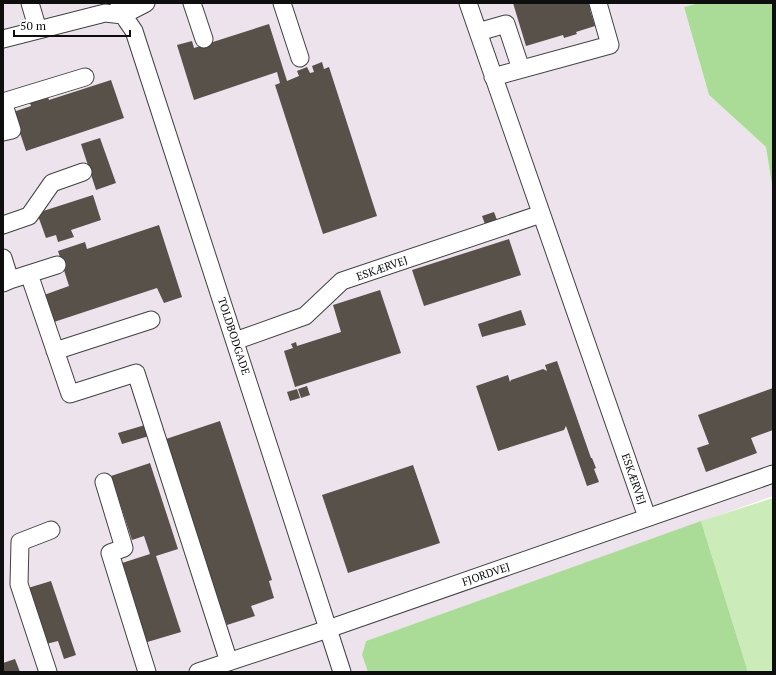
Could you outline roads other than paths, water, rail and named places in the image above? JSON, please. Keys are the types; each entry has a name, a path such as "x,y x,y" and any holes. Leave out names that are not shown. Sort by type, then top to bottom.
{"street":[{"path":"30,3 38,30"},
{"path":"3,39 146,3"},
{"path":"192,3 204,39"},
{"path":"282,3 300,58"},
{"name":"ESKÆRVEJ","path":"468,3 647,517"},
{"path":"493,76 610,45 598,3"},
{"name":"TOLDBODGADE","path":"121,9 134,31 342,672"},
{"path":"478,32 506,24 521,69"},
{"path":"3,132 12,130 3,102 85,77"},
{"path":"3,225 29,216 52,182 83,172"},
{"name":"ESKÆRVEJ","path":"235,341 306,316 342,281 541,214"},
{"path":"3,258 7,281 57,265"},
{"path":"29,274 70,394 136,373 229,662"},
{"path":"55,351 151,320"},
{"name":"FJORDVEJ","path":"198,672 328,629 773,474"},
{"path":"104,482 124,548 110,553 147,672"},
{"path":"48,672 19,584 20,542 52,530"}]}
